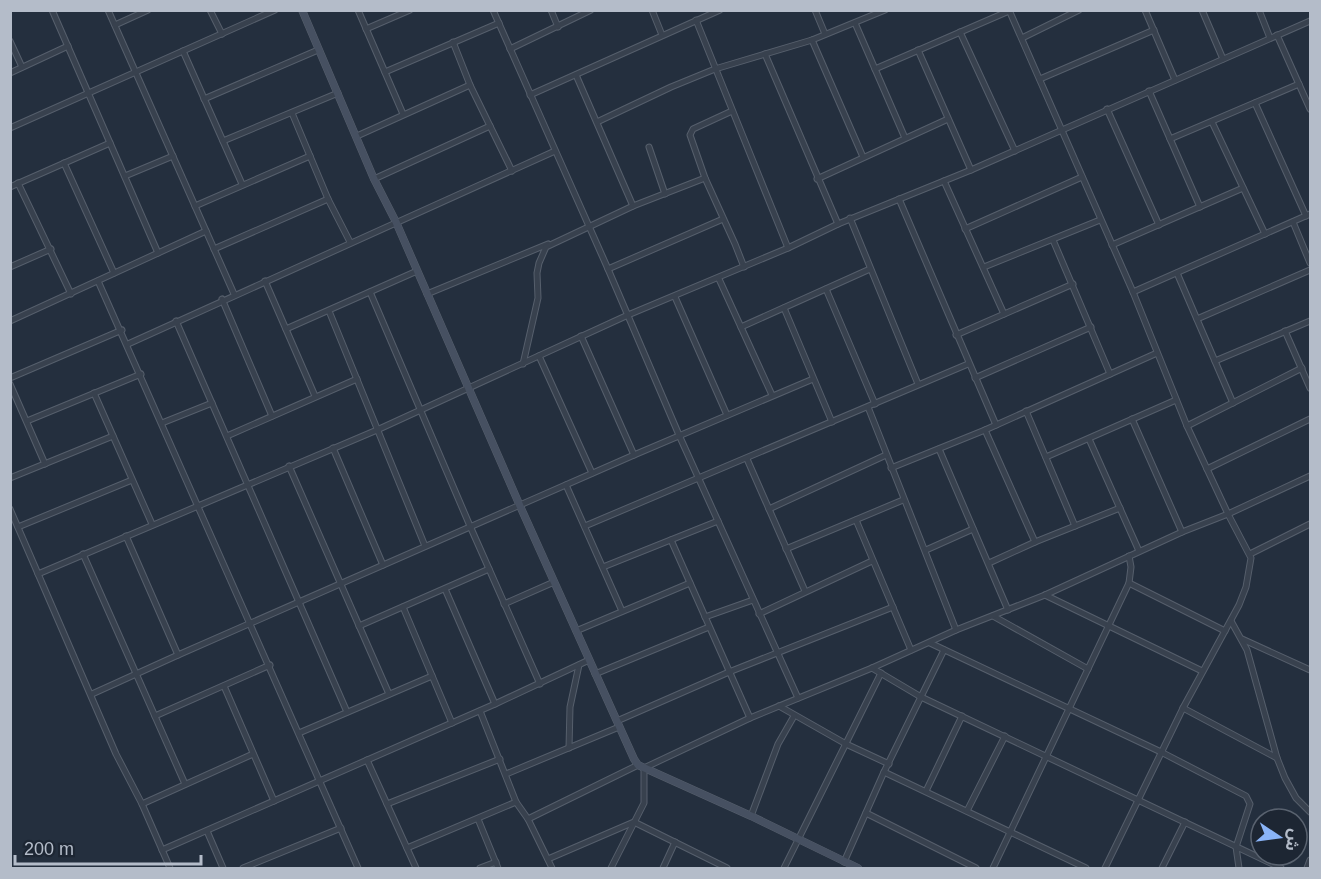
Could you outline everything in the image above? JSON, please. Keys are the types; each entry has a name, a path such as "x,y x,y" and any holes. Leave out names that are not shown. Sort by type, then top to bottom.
{"street":[{"path":"52,10 158,253"},
{"path":"108,10 234,294"},
{"path":"115,25 148,10"},
{"path":"210,10 222,34"},
{"path":"10,128 275,10"},
{"path":"302,10 374,178 396,222 576,632 618,724 641,766 644,803 611,868"},
{"path":"358,10 403,114"},
{"path":"366,29 410,10"},
{"path":"493,10 698,478 798,698"},
{"path":"550,10 558,27"},
{"path":"510,50 591,10"},
{"path":"652,10 662,35"},
{"path":"530,94 696,20 704,13 720,10"},
{"path":"815,10 825,34"},
{"path":"597,122 715,69 812,40 885,10"},
{"path":"1022,38 1065,14 1079,10"},
{"path":"1145,10 1174,80"},
{"path":"1202,10 1223,59"},
{"path":"1258,10 1270,38"},
{"path":"875,69 1009,11 1133,292 1187,426 1228,514 1250,554 1252,562 1246,587 1231,621 1183,708 1105,868"},
{"path":"696,20 788,248"},
{"path":"38,574 377,430 628,315 719,279 837,224 1015,151 1311,21"},
{"path":"385,72 499,23"},
{"path":"855,23 905,138"},
{"path":"1040,79 1154,30"},
{"path":"960,32 1015,151"},
{"path":"1277,35 1311,109"},
{"path":"10,40 22,67"},
{"path":"812,40 862,157"},
{"path":"453,42 470,85 512,171"},
{"path":"10,73 68,46"},
{"path":"204,99 318,50"},
{"path":"918,50 970,170"},
{"path":"183,51 242,184"},
{"path":"765,54 837,224"},
{"path":"576,75 633,206"},
{"path":"1170,139 1299,84"},
{"path":"357,136 470,85"},
{"path":"1149,91 1200,207"},
{"path":"223,141 338,93"},
{"path":"1133,292 1308,215 1255,103"},
{"path":"1107,109 1159,225"},
{"path":"732,111 690,131 690,135 705,178 744,267"},
{"path":"292,113 328,199 350,242"},
{"path":"817,179 948,119"},
{"path":"1212,122 1265,234"},
{"path":"374,178 490,126"},
{"path":"10,187 110,143"},
{"path":"649,147 665,194"},
{"path":"128,344 222,299 555,151"},
{"path":"125,176 173,156"},
{"path":"195,206 310,156"},
{"path":"64,163 114,273"},
{"path":"965,229 1082,177"},
{"path":"427,294 550,244 633,206 705,178"},
{"path":"944,181 1004,314"},
{"path":"18,183 71,294"},
{"path":"1112,245 1243,188"},
{"path":"214,249 328,199"},
{"path":"899,199 996,425"},
{"path":"608,269 723,219"},
{"path":"850,219 918,384"},
{"path":"984,267 1100,220"},
{"path":"1293,222 1311,263"},
{"path":"10,321 206,231"},
{"path":"1053,240 1110,374"},
{"path":"523,364 538,298 539,263 546,247 550,244"},
{"path":"10,267 51,249"},
{"path":"741,327 870,269"},
{"path":"1197,319 1311,270"},
{"path":"286,329 417,271"},
{"path":"1178,273 1233,403"},
{"path":"719,279 772,395"},
{"path":"98,281 122,330 358,868"},
{"path":"265,281 315,396"},
{"path":"956,335 1073,284"},
{"path":"826,289 875,404"},
{"path":"370,292 540,684"},
{"path":"675,297 727,415"},
{"path":"222,299 272,416"},
{"path":"784,308 832,422"},
{"path":"328,311 425,546"},
{"path":"176,321 347,712"},
{"path":"1215,361 1311,321"},
{"path":"975,378 1091,327"},
{"path":"10,378 122,330"},
{"path":"1285,331 1311,388"},
{"path":"581,336 634,454"},
{"path":"891,468 985,430 1157,353"},
{"path":"539,356 592,473"},
{"path":"585,526 968,364"},
{"path":"1187,426 1302,368"},
{"path":"27,421 141,374"},
{"path":"227,436 357,379"},
{"path":"92,694 634,454 813,379"},
{"path":"10,384 45,464"},
{"path":"94,393 152,524"},
{"path":"1046,457 1176,400"},
{"path":"162,423 212,404"},
{"path":"868,407 956,630"},
{"path":"1026,411 1075,525"},
{"path":"1132,419 1182,532"},
{"path":"1208,469 1311,419"},
{"path":"985,430 1035,542"},
{"path":"10,478 113,436"},
{"path":"1089,439 1139,551"},
{"path":"333,448 383,565"},
{"path":"939,449 1008,610"},
{"path":"769,508 886,455"},
{"path":"747,459 805,591"},
{"path":"289,466 389,694"},
{"path":"528,819 750,718 872,668 956,630 1045,595 1311,476"},
{"path":"18,526 132,480"},
{"path":"566,485 622,611"},
{"path":"786,549 903,500"},
{"path":"989,563 1120,508"},
{"path":"10,509 116,754 142,804 170,868"},
{"path":"603,567 718,520"},
{"path":"856,520 912,650"},
{"path":"1250,554 1311,524"},
{"path":"926,550 973,529"},
{"path":"126,536 178,655"},
{"path":"671,540 750,718"},
{"path":"83,554 185,784"},
{"path":"993,868 1129,583 1131,567 1129,556"},
{"path":"759,614 872,561"},
{"path":"359,626 489,569"},
{"path":"504,604 554,582"},
{"path":"576,632 690,583"},
{"path":"1129,583 1225,631"},
{"path":"445,589 495,704"},
{"path":"1045,595 1202,671"},
{"path":"705,617 753,600"},
{"path":"403,607 452,723"},
{"path":"506,774 569,748 729,672 893,608"},
{"path":"993,616 1088,669"},
{"path":"1231,621 1251,661 1277,758 1290,789 1311,812"},
{"path":"595,674 709,627"},
{"path":"1241,639 1311,670"},
{"path":"930,643 1161,752 1249,799 1250,804 1236,847 1239,868"},
{"path":"844,862 884,772 944,650"},
{"path":"162,850 480,711 589,660"},
{"path":"569,748 570,707 579,665"},
{"path":"155,716 270,666"},
{"path":"872,668 921,697 1281,868"},
{"path":"784,868 881,673"},
{"path":"299,733 432,676"},
{"path":"224,686 274,801"},
{"path":"780,706 846,744 889,764"},
{"path":"1183,708 1277,758"},
{"path":"480,711 516,802 528,819 552,868"},
{"path":"751,816 778,744 794,716"},
{"path":"926,791 962,716"},
{"path":"967,811 1005,736"},
{"path":"142,804 253,754"},
{"path":"387,804 500,759"},
{"path":"367,760 416,868"},
{"path":"641,766 858,868"},
{"path":"884,772 1086,868"},
{"path":"407,848 516,802"},
{"path":"866,813 976,868"},
{"path":"478,819 497,865 480,868"},
{"path":"548,859 634,822 728,868"},
{"path":"1162,868 1185,822"},
{"path":"243,868 341,828"},
{"path":"207,831 223,868"},
{"path":"663,868 675,842"},
{"path":"1307,868 1311,860"}]}
